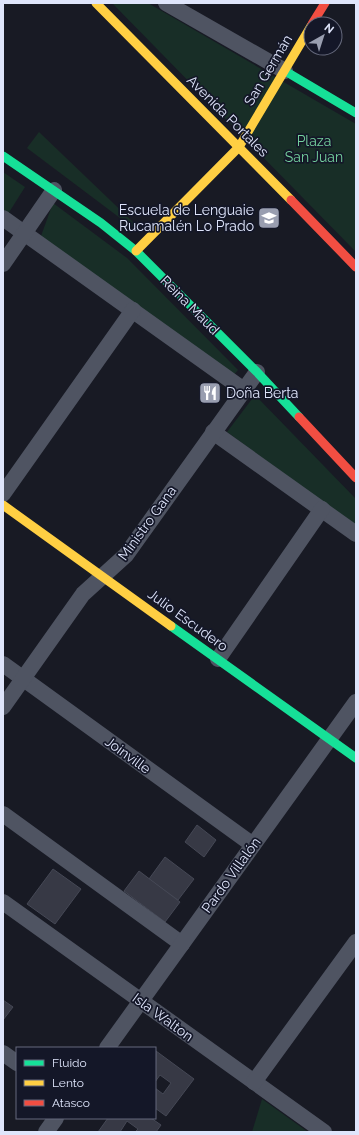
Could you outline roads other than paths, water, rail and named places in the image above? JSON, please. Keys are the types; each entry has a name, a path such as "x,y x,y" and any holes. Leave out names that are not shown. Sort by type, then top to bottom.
{"street":[{"name":"Avenida Portales","path":"96,3 356,267"},
{"path":"166,3 356,113"},
{"name":"San Germán","path":"317,16 325,3"},
{"name":"San Germán","path":"136,251 239,147 303,40"},
{"name":"Reina Maud","path":"3,156 101,223 136,251 257,372 356,478"},
{"path":"3,264 54,190"},
{"path":"3,218 244,390"},
{"path":"3,494 133,310"},
{"name":"Ministro Gana","path":"3,707 83,594 126,555 257,372"},
{"path":"213,432 356,534"},
{"name":"Julio Escudero","path":"3,504 356,758"},
{"path":"218,659 322,509"},
{"name":"Joinville","path":"3,664 253,845"},
{"name":"Pardo Villalón","path":"108,1047 356,702"},
{"path":"3,814 182,944"},
{"name":"Isla Walton","path":"3,902 324,1132"},
{"path":"254,1082 356,942"},
{"path":"3,1053 16,1062"},
{"path":"46,1132 55,1119"}],"place":[{"name":"Escuela de Lenguaie Rucamalén Lo Prado","path":"269,218"},
{"name":"Doña Berta","path":"210,393"}],"park label":[{"name":"Plaza San Juan","path":"314,150"}]}
